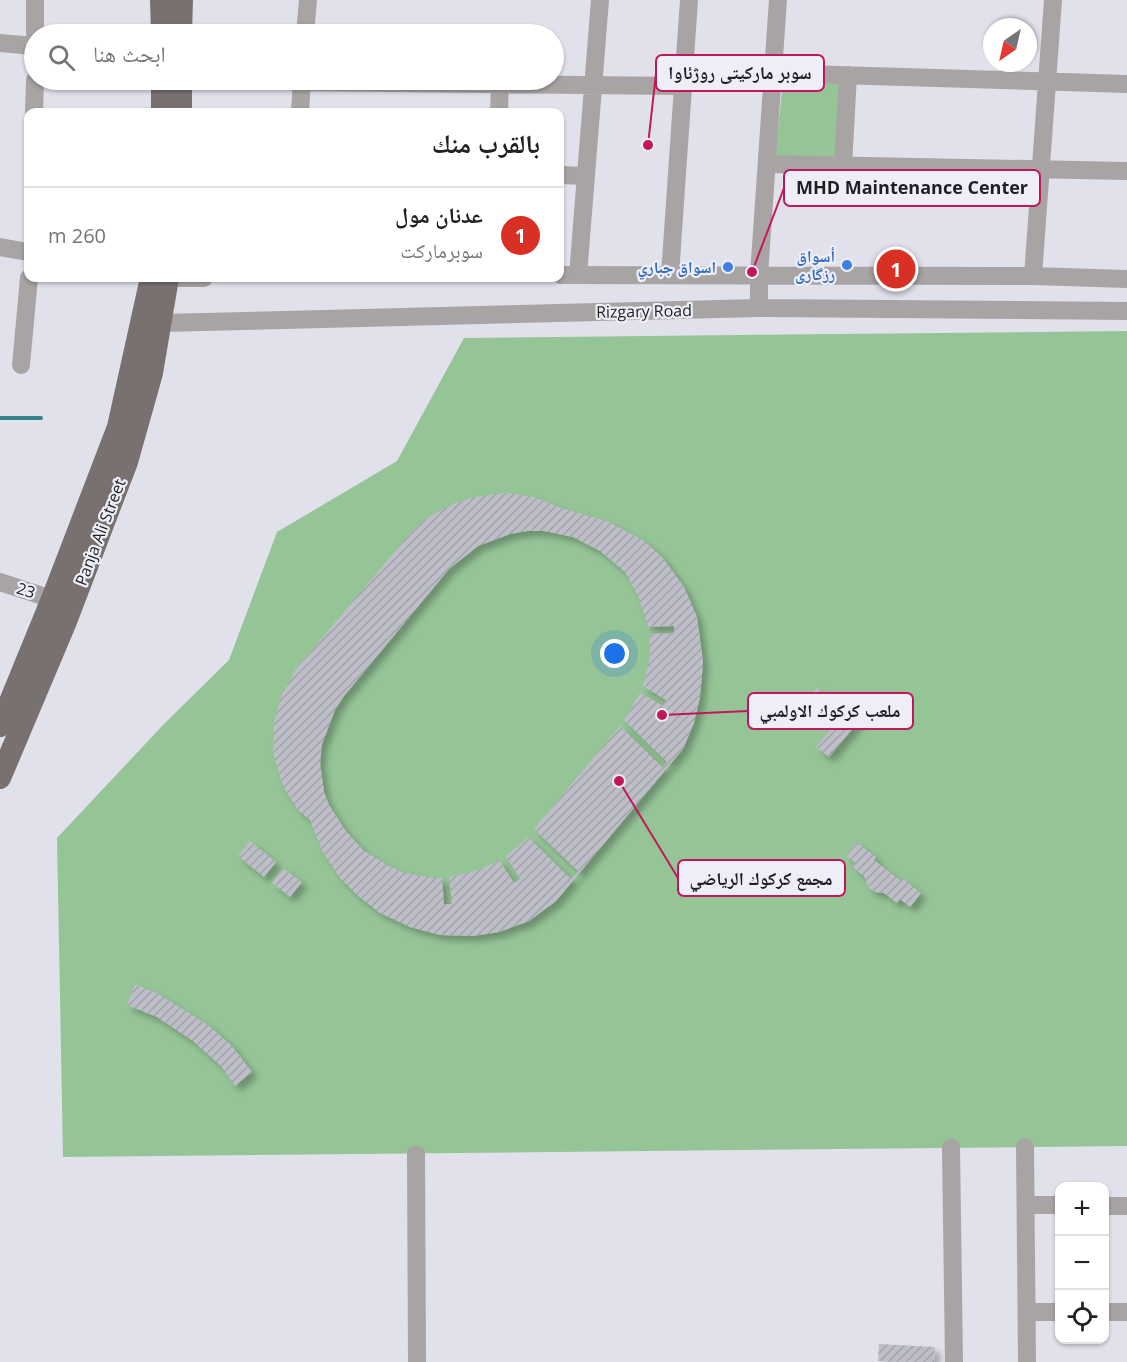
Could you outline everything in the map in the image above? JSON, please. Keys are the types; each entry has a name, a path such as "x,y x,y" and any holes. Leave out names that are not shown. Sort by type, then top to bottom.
{"main road":[{"path":"162,0 162,24"},
{"path":"182,0 182,24"},
{"path":"162,90 162,108"},
{"path":"181,90 181,108"},
{"name":"Panja Ali Street","path":"0,777 83,547 118,427 150,282"},
{"name":"Panja Ali Street","path":"0,726 52,599 83,547 127,462 152,373 167,282"}],"street":[{"path":"35,0 35,24"},
{"path":"306,24 308,0"},
{"path":"578,275 600,0"},
{"path":"670,275 689,0"},
{"path":"759,308 759,274 778,0"},
{"path":"1033,276 1053,0"},
{"path":"0,42 24,45"},
{"path":"773,73 1127,84"},
{"path":"843,166 848,75"},
{"path":"564,85 683,86"},
{"path":"34,108 35,90"},
{"path":"300,108 301,90"},
{"path":"499,108 500,90"},
{"path":"766,164 1127,171"},
{"path":"564,175 586,176"},
{"path":"0,247 24,251"},
{"path":"564,275 759,274 1127,279"},
{"path":"21,365 29,282"},
{"name":"Rizgary Road","path":"162,323 759,308 1127,311"},
{"name":"23","path":"0,582 52,599"},
{"path":"1025,1147 1028,1362"},
{"path":"951,1148 954,1362"},
{"path":"416,1154 417,1362"},
{"path":"1026,1205 1055,1205"},
{"path":"1109,1206 1127,1206"},
{"path":"1027,1312 1055,1312"},
{"path":"1109,1312 1127,1312"}],"green space":[{"path":"783,81 841,82 836,160 775,157"},
{"path":"1127,331 1127,1146 63,1157 57,838 164,724 229,660 277,532 397,461 464,338"}],"building":[{"path":"507,493 534,497 564,509 607,521 644,541 663,558 684,587 697,617 703,662 700,697 694,723 683,749 556,901 529,921 499,932 473,936 440,935 410,927 380,913 340,878 322,851 310,820 298,810 284,788 273,754 274,722 281,697 296,669 412,531 427,518 455,503 475,497","holes":["544,531 573,537 600,551 625,572 639,598 648,627 674,626 674,633 649,634 650,657 643,686 666,700 663,706 640,693 624,720 667,762 662,767 620,726 534,829 578,871 571,879 528,837 506,856 520,879 514,883 499,860 479,870 449,877 452,904 444,904 442,878 404,873 389,866 364,851 345,830 329,805 324,792 320,763 322,744 335,710 344,696 449,569 478,546 510,534"]},
{"path":"817,688 859,721 829,757 816,747 829,731 826,726 828,720 805,702"},
{"path":"250,841 276,862 264,877 238,856"},
{"path":"856,842 876,857 874,860 921,893 910,907 900,899 897,903 884,893 875,892 869,888 864,876 852,866 855,862 846,856"},
{"path":"283,868 302,882 290,897 272,883"},
{"path":"135,984 160,995 208,1025 231,1045 252,1072 235,1086 221,1066 193,1041 157,1017 127,1005"},
{"path":"879,1344 935,1347 934,1362 878,1361"}],"waterway":[{"path":"0,418 41,418"}],"place":[{"name":"سوبر ماركيتى روژئاوا","path":"648,145"},
{"name":"أسواق رزگارى","path":"847,265"},
{"name":"اسواق جباري","path":"728,267"},
{"name":"عدنان مول","path":"896,269"},
{"name":"MHD Maintenance Center","path":"752,272"},
{"name":"ملعب كركوك الاولمبي","path":"662,715"},
{"name":"مجمع كركوك الرياضي","path":"619,781"}]}
